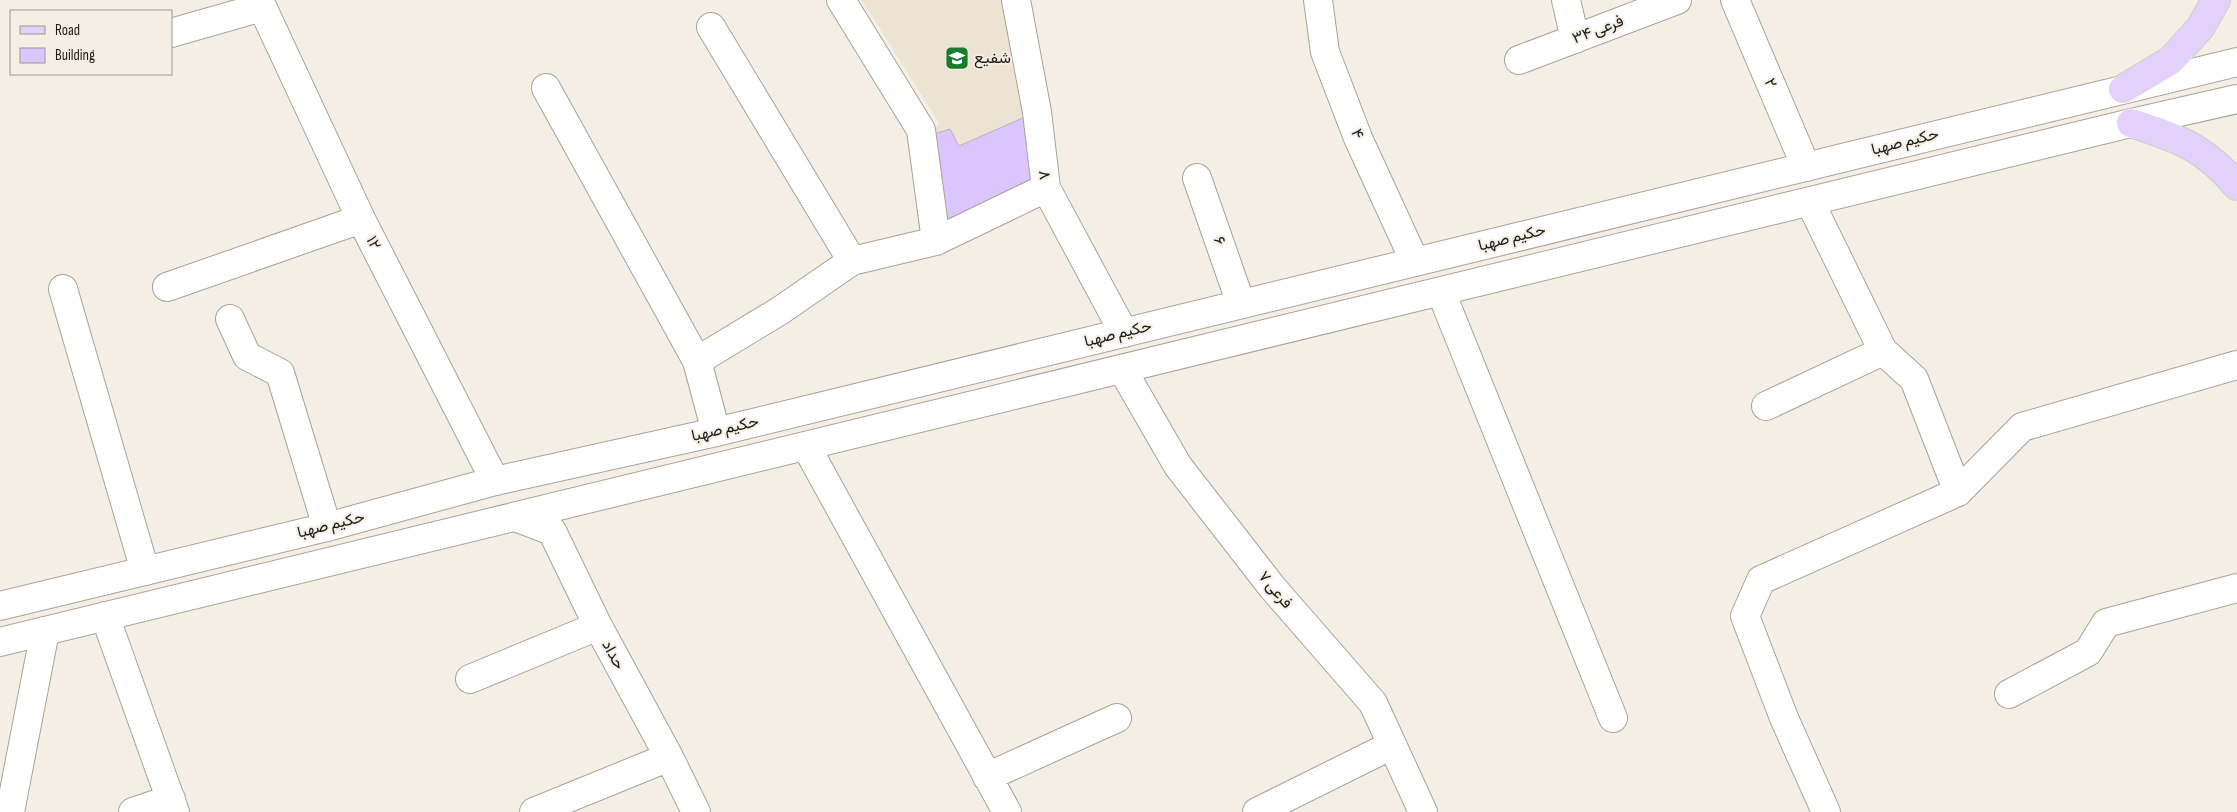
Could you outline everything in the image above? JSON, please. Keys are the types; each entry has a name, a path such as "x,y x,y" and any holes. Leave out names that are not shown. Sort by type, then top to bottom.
{"main road":[{"path":"2123,89 2170,61 2200,28 2216,0"},
{"path":"2131,123 2171,136 2202,151 2237,186"}],"street":[{"path":"841,0 921,130 936,241"},
{"name":"۸","path":"1016,0 1036,112 1046,188 1124,332"},
{"name":"۴","path":"1318,0 1325,52 1358,138 1415,262"},
{"path":"1566,0 1575,39"},
{"name":"فرعی ۳۴","path":"1519,60 1677,0"},
{"name":"۲","path":"1735,0 1806,167"},
{"path":"172,34 261,4"},
{"name":"۱۲","path":"261,4 361,219 495,482 515,517"},
{"path":"710,27 852,261"},
{"name":"حکیم صهبا","path":"0,606 327,527 495,482 716,432 2237,62"},
{"path":"546,88 697,361 716,432"},
{"path":"0,642 2131,123 2237,99"},
{"name":"۶","path":"1197,178 1241,304"},
{"path":"697,361 852,261 936,241 1046,188"},
{"path":"1810,202 1883,351 1914,379 1958,492"},
{"path":"167,287 361,219"},
{"path":"62,289 145,571"},
{"path":"1441,292 1613,718"},
{"path":"230,319 247,356 280,373 327,527"},
{"path":"1766,406 1883,351"},
{"path":"1826,812 1784,718 1745,616 1761,580 1958,492 2022,426 2237,365"},
{"name":"فرعی ۷","path":"1122,369 1178,466 1272,588 1373,703 1423,812"},
{"path":"806,446 1007,812"},
{"name":"حداد","path":"515,517 552,531 598,626 669,757 696,812"},
{"path":"2009,694 2088,652 2106,623 2237,588"},
{"path":"105,616 173,806 133,812"},
{"path":"470,679 598,626"},
{"path":"10,812 45,631"},
{"path":"987,777 1117,718"},
{"path":"1257,812 1392,745"},
{"path":"534,812 669,757"}],"shaded area":[{"name":"شفیع","path":"862,0 1003,0 1027,116 1035,181 931,135 939,123"}],"building":[{"path":"1027,116 1035,181 942,228 931,135 950,129 959,146"}],"place":[{"name":"شفیع","path":"957,58"}]}
